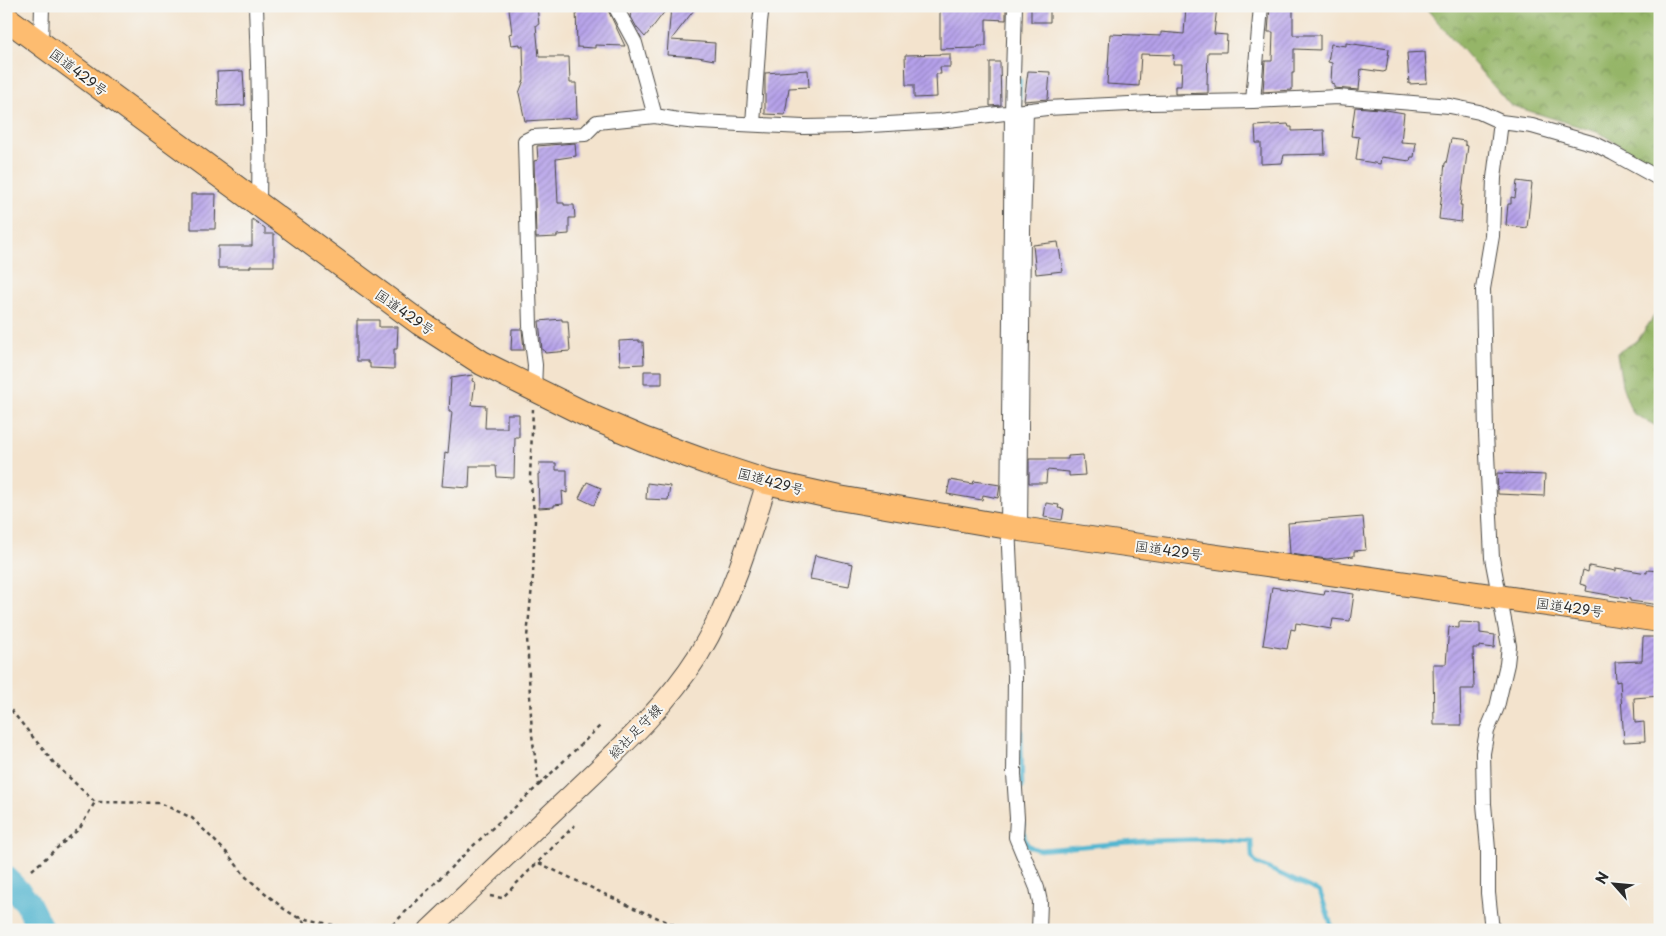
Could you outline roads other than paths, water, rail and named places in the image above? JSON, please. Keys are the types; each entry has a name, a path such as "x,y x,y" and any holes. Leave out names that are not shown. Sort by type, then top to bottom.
{"highway":[{"name":"国道429号","path":"6,18 420,323 482,363 586,415 706,462 767,482 839,498 1013,527 1660,620"}],"main road":[{"name":"総社足守線","path":"429,930 626,743 666,699 699,654 729,597 767,482"}],"street":[{"path":"41,44 42,6"},
{"path":"256,6 259,82 259,206"},
{"path":"615,6 635,43 656,116"},
{"path":"753,124 762,6"},
{"path":"1015,6 1023,232 1013,527 1014,774 1017,818 1016,837 1037,888 1040,902 1039,930"},
{"path":"1253,102 1261,6"},
{"path":"534,390 535,365 530,326 525,141 533,137 585,134 597,122 656,116 699,122 804,127 853,126 940,121 1019,111 1150,103 1253,102 1338,97 1450,106 1479,112 1501,122 1532,126 1595,144 1660,179"},
{"path":"1492,930 1488,893 1488,849 1484,804 1483,753 1487,731 1496,707 1507,664 1509,646 1498,597 1492,558 1484,366 1483,289 1492,236 1494,178 1501,122"}],"waterway":[{"path":"1019,110 1020,80"},
{"path":"1021,730 1022,787"},
{"path":"1023,825 1028,845 1040,850 1144,841 1214,839 1251,841 1252,857 1256,863 1320,892 1333,930"},
{"path":"6,879 27,902 41,930"}]}
